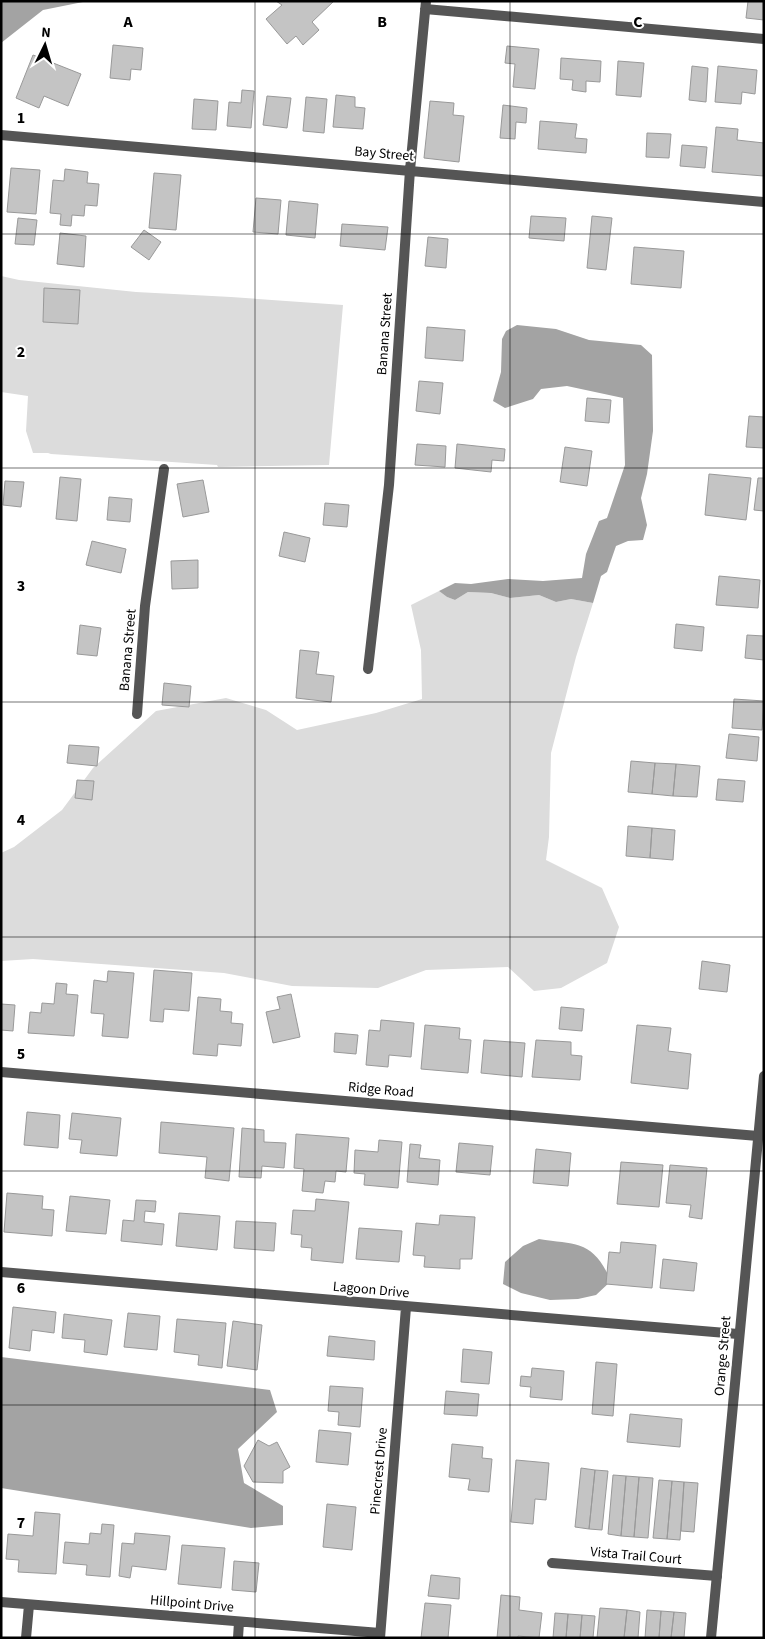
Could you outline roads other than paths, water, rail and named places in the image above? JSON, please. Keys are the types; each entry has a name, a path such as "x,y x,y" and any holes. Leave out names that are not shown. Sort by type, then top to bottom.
{"street":[{"path":"425,5 764,39"},
{"name":"Banana Street","path":"368,669 389,485 410,170 425,5"},
{"name":"Bay Street","path":"1,135 764,202"},
{"name":"Banana Street","path":"137,714 145,606 164,469"},
{"name":"Ridge Road","path":"1,1072 758,1136"},
{"name":"Orange Street","path":"711,1638 738,1334 764,1076"},
{"name":"Lagoon Drive","path":"1,1272 738,1334"},
{"name":"Pinecrest Drive","path":"380,1635 406,1307"},
{"name":"Vista Trail Court","path":"552,1563 717,1576"},
{"name":"Hillpoint Drive","path":"1,1602 380,1635"},
{"path":"26,1638 28,1604"},
{"path":"238,1638 239,1622"}]}
